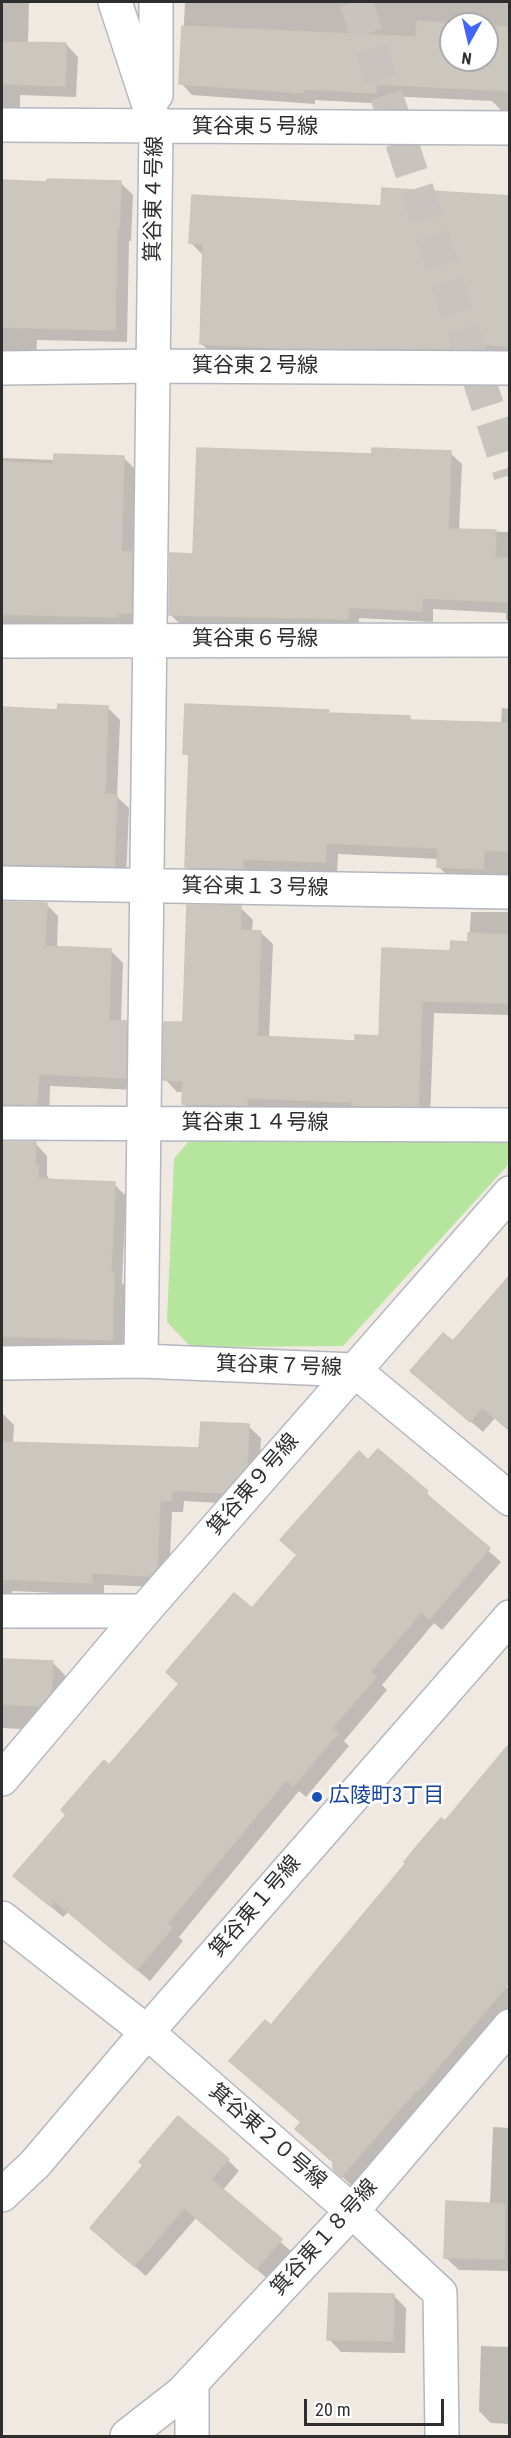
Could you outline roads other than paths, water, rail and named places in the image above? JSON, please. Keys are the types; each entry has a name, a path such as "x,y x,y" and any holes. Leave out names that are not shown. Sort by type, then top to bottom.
{"street":[{"name":"箕谷東４号線","path":"116,2 156,127 141,1361"},
{"path":"156,2 156,127"},
{"name":"箕谷東５号線","path":"2,125 510,128"},
{"name":"箕谷東２号線","path":"2,368 153,366 510,368"},
{"name":"箕谷東６号線","path":"2,641 510,640"},
{"name":"箕谷東１３号線","path":"2,883 510,892"},
{"name":"箕谷東１４号線","path":"2,1123 510,1125"},
{"name":"箕谷東９号線","path":"2,1779 144,1611 510,1193"},
{"name":"箕谷東７号線","path":"2,1363 141,1361 354,1370 510,1498"},
{"path":"2,1611 144,1611"},
{"name":"箕谷東１号線","path":"2,2195 35,2164 147,2032 510,1617"},
{"name":"箕谷東２０号線","path":"2,1918 147,2032 352,2211 440,2293 442,2436"},
{"name":"箕谷東１８号線","path":"127,2436 182,2393 352,2211 504,2039"},
{"path":"192,2382 192,2436"}],"tunnel":[{"path":"356,2 510,475"}],"place":[{"name":"広陵町3丁目","path":"317,1797"}]}
